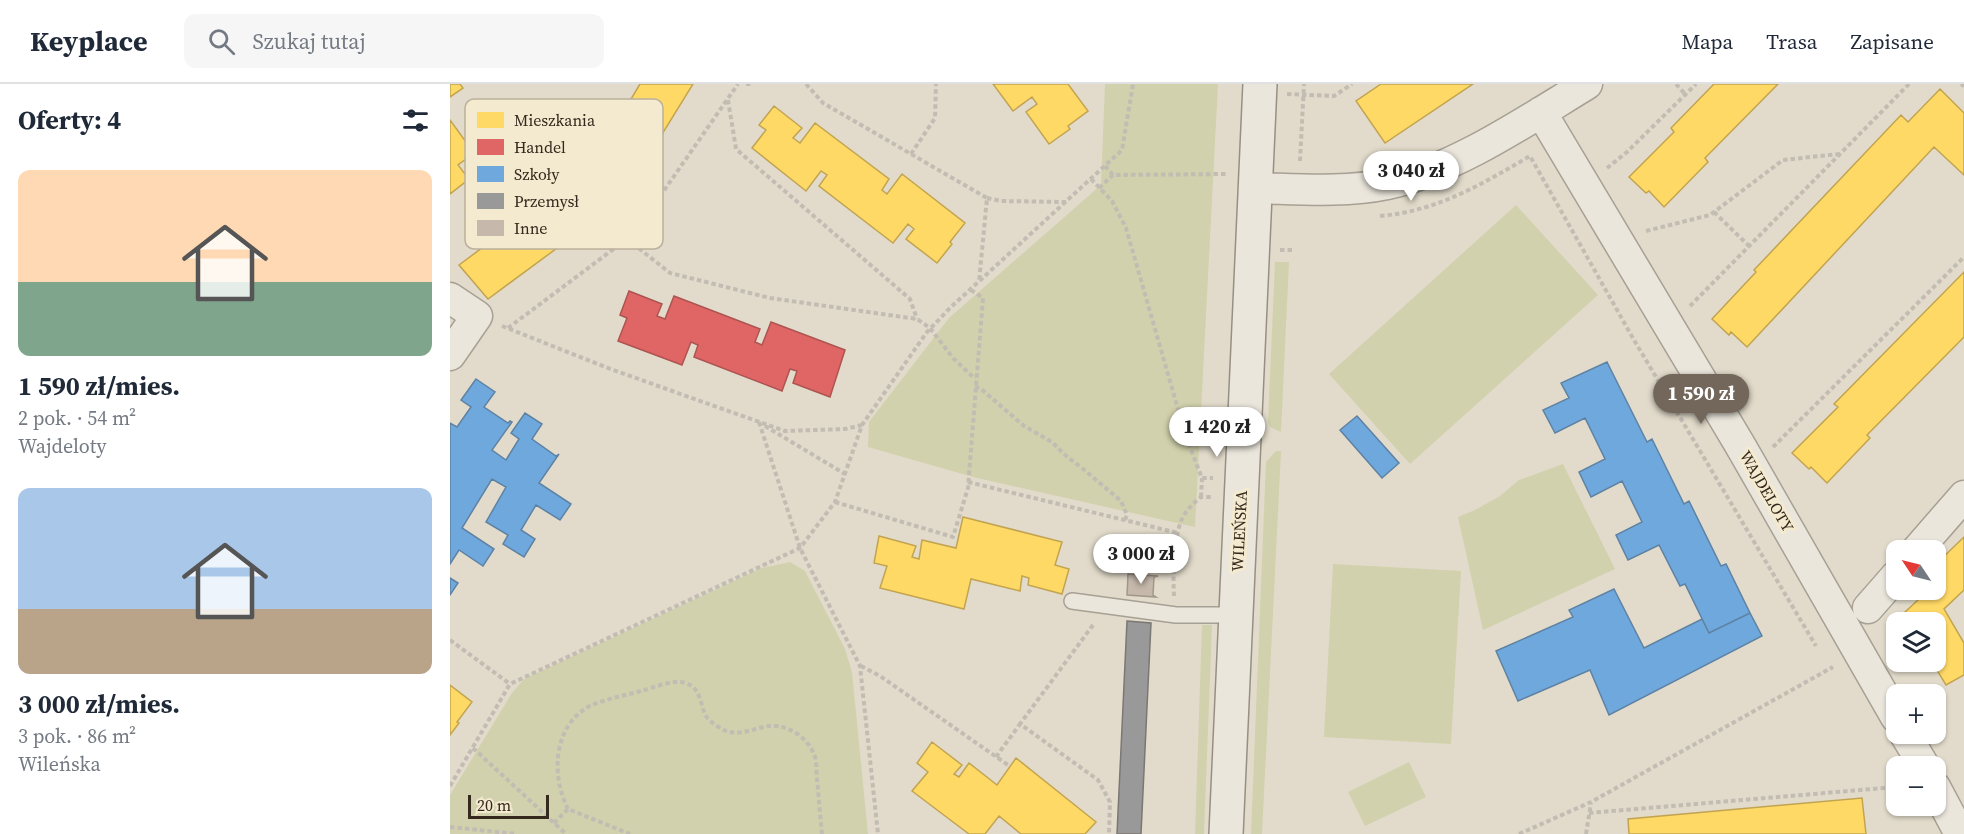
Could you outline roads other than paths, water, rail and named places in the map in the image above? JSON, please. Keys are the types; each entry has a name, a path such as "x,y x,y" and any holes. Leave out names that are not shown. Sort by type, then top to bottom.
{"street":[{"path":"1242,181 1342,189 1387,184 1426,173 1463,156 1587,84"},
{"name":"WILEŃSKA","path":"1226,834 1235,615 1242,181 1260,88"},
{"name":"WAJDELOTY","path":"1541,112 1735,435 1886,699"},
{"path":"450,298 477,316 450,355"},
{"path":"1926,540 1964,496"},
{"path":"1868,608 1886,587"},
{"path":"1948,796 1960,834"}],"lane":[{"path":"1072,602 1176,615 1235,615"}]}
